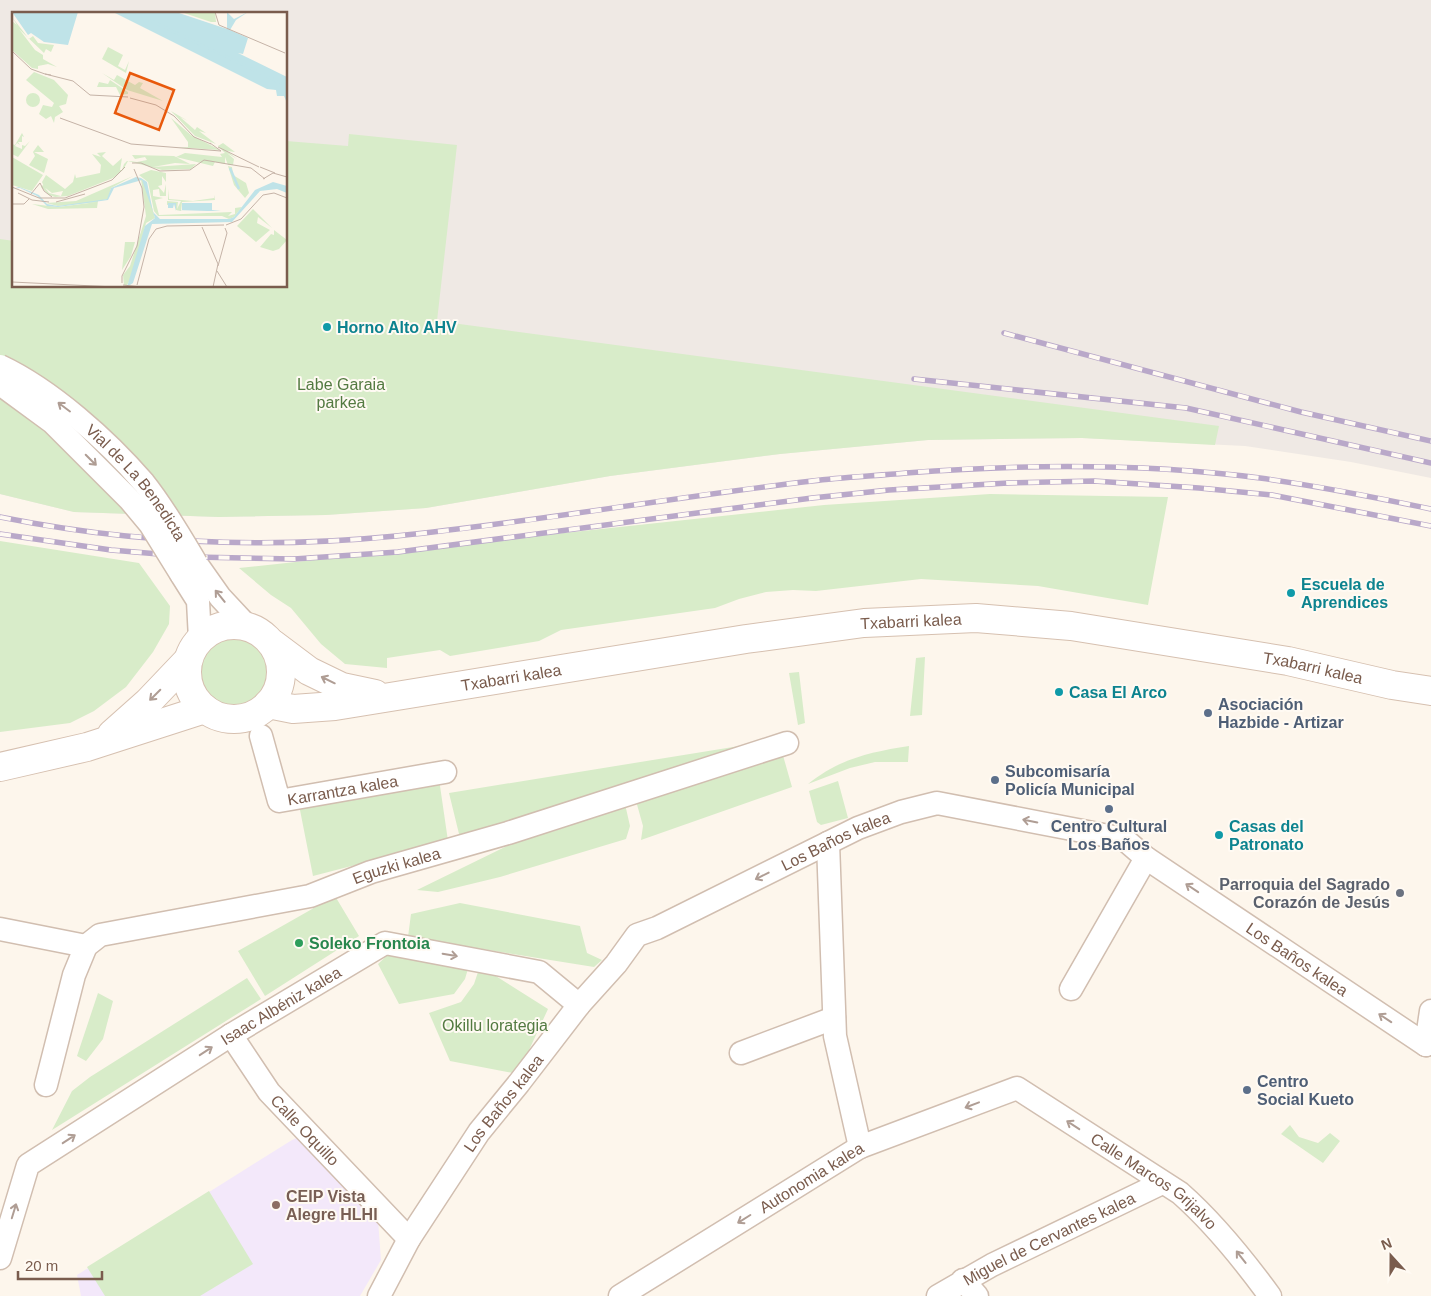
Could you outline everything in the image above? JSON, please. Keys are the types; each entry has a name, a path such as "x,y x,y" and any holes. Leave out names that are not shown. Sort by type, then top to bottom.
{"street":[{"name":"Vial de La Benedicta","path":"0,366 48,394 70,411 144,483 167,515 188,568 198,601 194,650"},
{"name":"Vial de La Benedicta","path":"0,384 52,422 130,500 188,568 220,597 247,626"},
{"name":"Txabarri kalea","path":"268,704 293,709 327,707 746,639 864,623 976,618 1071,626 1288,661 1392,685 1431,691"},
{"path":"101,743 148,702 215,628 231,624 247,626 262,633 273,644 309,671 342,687 392,697"},
{"path":"194,650 187,674 189,687 196,700 205,709 217,716 243,718 255,714 268,704 277,691 281,675 280,659 273,644"},
{"path":"0,767 101,743 205,709"},
{"name":"Karrantza kalea","path":"261,736 278,801 445,772"},
{"name":"Eguzki kalea","path":"86,946 100,935 310,896 371,872 508,833 787,743"},
{"name":"Los Baños kalea","path":"379,1296 409,1239 479,1132 520,1083 579,1005 616,964 637,936 657,928 858,828 901,812 937,803 1124,839 1146,858 1429,1049"},
{"path":"828,843 835,1036 860,1147"},
{"path":"1071,989 1146,858"},
{"path":"0,929 86,946 74,975 46,1085"},
{"name":"Isaac Albéniz kalea","path":"0,1258 28,1165 231,1035 385,942 539,972 579,1005"},
{"path":"1429,1049 1431,1011"},
{"path":"741,1053 834,1018"},
{"name":"Calle Oquillo","path":"231,1035 269,1092 409,1239"},
{"name":"Autonomia kalea","path":"620,1296 860,1147 1017,1088"},
{"name":"Calle Marcos Grijalvo","path":"1017,1088 1180,1193 1239,1254 1270,1296"},
{"name":"Miguel de Cervantes kalea","path":"938,1296 970,1288 1162,1183"}],"shaded area":[{"path":"0,0 1431,0 1431,478 1351,462 1245,446 1082,438 928,440 780,454 610,476 426,508 326,515 219,517 74,512 0,494"},
{"name":"CEIP Vista Alegre HLHI","path":"303,1135 378,1220 381,1260 360,1296 81,1296 77,1275 292,1140"}],"green space":[{"name":"Labe Garaia parkea","path":"349,134 457,145 437,321 1219,426 1215,445 1082,438 928,440 780,454 610,476 426,508 326,515 219,517 74,512 0,494 0,239 12,241 12,288 288,288 288,141 348,146"},
{"path":"990,494 1168,497 1148,605 1038,586 921,579 816,591 766,592 715,608 561,630 539,641 450,656 440,650 387,658 387,668 345,664 321,644 291,608 271,595 239,568 824,505"},
{"path":"0,541 139,563 170,606 169,624 153,652 126,687 94,711 70,723 0,732"},
{"path":"228,632 242,632 256,638 267,649 273,663 270,685 262,697 242,708 228,708 214,702 203,691 197,677 197,663 203,649 214,638"},
{"path":"925,657 922,715 910,716 916,658"},
{"path":"799,672 805,723 798,725 789,673"},
{"path":"770,741 460,838 449,793"},
{"path":"909,746 908,762 875,762 850,768 808,784 831,768 856,758"},
{"path":"782,752 792,787 641,840 643,826 636,801"},
{"path":"439,779 448,841 313,876 299,805"},
{"path":"838,781 848,818 821,825 817,822 809,791"},
{"path":"625,804 630,826 626,839 500,877 438,892 417,890 546,827 551,832 563,828 568,821"},
{"name":"Soleko Frontoia","path":"335,896 359,936 265,996 238,951"},
{"path":"460,903 580,926 587,953 602,960 594,967 408,937 411,914"},
{"path":"392,951 470,962 465,979 454,994 399,1004 378,964"},
{"name":"Okillu lorategia","path":"480,966 548,1009 518,1074 450,1061 429,1013 461,1002 474,984"},
{"path":"247,978 261,999 52,1130 72,1091 90,1077"},
{"path":"98,993 113,1001 103,1039 86,1061 77,1056"},
{"path":"1290,1125 1299,1137 1318,1143 1330,1133 1340,1141 1323,1163 1281,1134"},
{"path":"209,1191 253,1264 200,1296 105,1296 87,1267"}],"railway":[{"path":"1004,333 1301,412 1431,441"},
{"path":"914,379 1186,408 1431,463"},
{"path":"0,517 49,526 147,538 247,543 347,540 501,524 708,494 824,480 950,470 1083,466 1172,470 1260,478 1431,509"},
{"path":"0,534 111,550 194,557 294,559 398,552 812,498 889,490 1008,483 1094,481 1272,495 1431,526"}],"place":[{"name":"Horno Alto AHV","path":"327,327"},
{"name":"Escuela de Aprendices","path":"1291,593"},
{"name":"Casa El Arco","path":"1059,692"},
{"name":"Asociación Hazbide - Artizar","path":"1208,713"},
{"name":"Subcomisaría Policía Municipal","path":"995,780"},
{"name":"Centro Cultural Los Baños","path":"1109,809"},
{"name":"Casas del Patronato","path":"1219,835"},
{"name":"Parroquia del Sagrado Corazón de Jesús","path":"1400,893"},
{"name":"Soleko Frontoia","path":"299,943"},
{"name":"Centro Social Kueto","path":"1247,1090"},
{"name":"CEIP Vista Alegre HLHI","path":"276,1205"}]}
